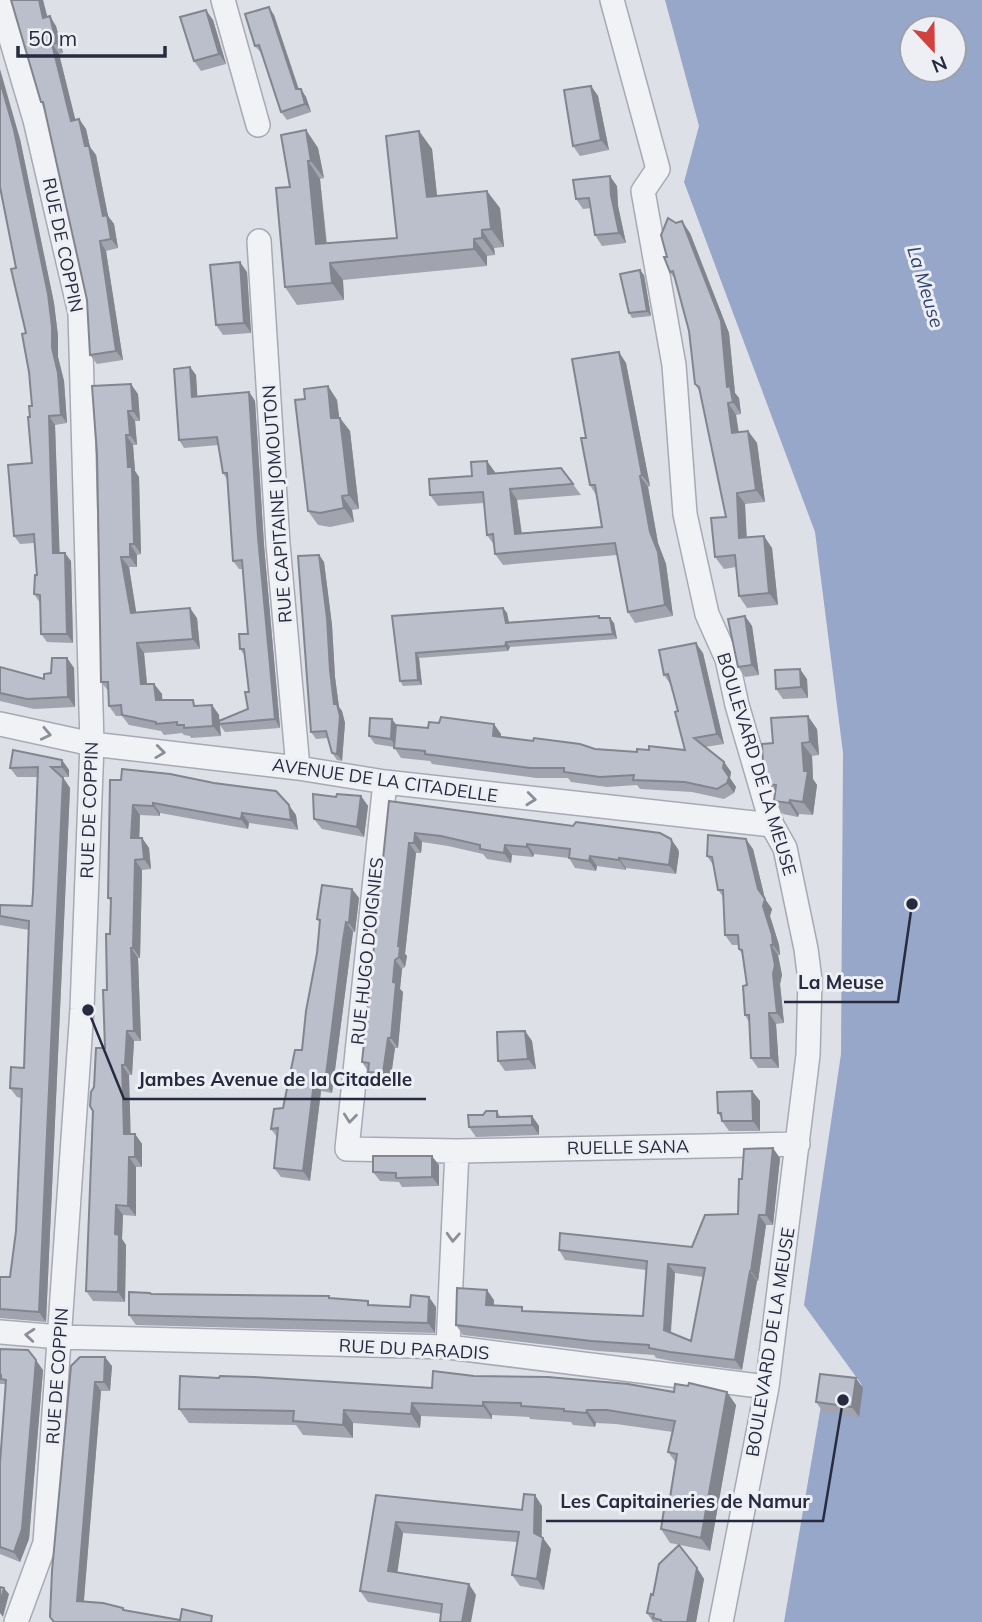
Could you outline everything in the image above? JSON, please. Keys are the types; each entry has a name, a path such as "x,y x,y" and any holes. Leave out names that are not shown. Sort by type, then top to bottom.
{"street":[{"path":"223,0 258,125"},
{"name":"BOULEVARD DE LA MEUSE","path":"612,0 658,169 643,191 674,365 685,513 707,614 727,659 737,705 772,825 785,848 810,980 808,1055 767,1387 721,1622"},
{"name":"RUE DE COPPIN","path":"0,2 36,120 80,313 92,744 82,1009 45,1543 16,1622"},
{"name":"RUE CAPITAINE JOMOUTON","path":"259,241 278,544 298,768"},
{"name":"AVENUE DE LA CITADELLE","path":"0,724 92,744 298,768 385,782 772,825"},
{"name":"RUE HUGO D'OIGNIES","path":"385,782 347,1149 457,1151"},
{"name":"RUELLE SANA","path":"457,1151 798,1144"},
{"path":"448,1347 457,1151"},
{"name":"RUE DU PARADIS","path":"0,1332 60,1337 448,1347 767,1387"}],"water":[{"name":"La Meuse","path":"665,0 982,0 982,1622 784,1622 825,1382 862,1385 804,1305 841,1054 843,753 815,532 684,182 699,126"}],"building":[{"path":"11,0 39,0 43,18 50,16 56,43 52,44 71,121 79,119 85,146 89,146 103,216 107,215 111,239 100,241 116,351 90,355 87,300 43,102"},
{"path":"269,7 296,89 301,89 305,104 281,112 259,45 255,46 245,14"},
{"path":"206,10 219,54 194,61 180,17"},
{"path":"0,81 14,130 48,294 52,348 58,373 61,415 49,416 53,553 65,553 67,634 41,634 40,595 34,594 37,575 34,534 14,536 8,465 32,463 28,417 29,406 32,406 22,334 26,333 11,269 16,268 0,187"},
{"path":"591,86 601,140 573,146 564,90"},
{"path":"306,130 311,161 308,161 316,244 397,238 386,136 419,131 427,197 487,191 491,229 482,230 482,238 474,239 474,249 330,263 332,283 285,287 276,188 290,187 281,135"},
{"path":"610,176 619,233 595,235 589,198 576,199 573,180"},
{"path":"668,218 676,223 682,221 721,321 727,387 730,386 733,402 728,403 732,433 748,431 756,490 737,493 739,538 764,536 769,593 739,596 735,555 715,557 711,518 726,517 699,387 695,384 689,331 673,271 670,272 664,257 667,257 661,235"},
{"path":"240,262 244,323 216,325 210,265"},
{"path":"640,270 647,311 629,313 620,274"},
{"path":"619,352 650,532 658,552 665,605 628,612 615,543 495,554 493,534 487,535 483,492 430,495 429,479 472,476 471,462 487,461 488,474 561,468 573,484 510,489 515,534 602,527 595,485 590,485 581,438 586,438 572,359"},
{"path":"190,367 192,397 249,392 258,537 275,719 219,724 219,721 248,709 245,692 249,692 244,649 240,649 239,634 248,634 242,560 233,561 227,473 223,473 217,437 179,440 174,369"},
{"path":"131,384 133,411 128,411 130,435 126,435 128,467 132,467 134,544 130,544 130,557 121,557 131,613 190,608 193,639 137,643 141,684 154,684 156,700 193,700 194,706 212,705 213,726 184,728 184,725 177,725 177,722 156,724 122,715 121,705 109,706 108,682 101,682 97,454 92,386"},
{"path":"328,386 331,418 340,418 349,495 342,496 344,508 320,513 308,511 295,400 305,399 304,389"},
{"path":"319,555 334,704 337,704 340,716 337,754 332,753 326,731 311,732 298,556"},
{"path":"503,608 506,623 599,616 610,618 613,634 506,642 505,646 416,653 418,680 400,681 392,616"},
{"path":"745,616 752,665 738,667 728,619"},
{"path":"696,643 717,734 694,738 724,762 723,768 729,777 727,783 717,789 685,782 633,780 634,775 600,777 564,772 564,768 530,768 394,748 396,725 428,728 429,722 439,723 441,717 494,724 493,736 533,741 534,738 580,744 595,749 637,752 637,749 649,750 649,746 685,750 675,712 678,711 668,674 664,675 659,650"},
{"path":"52,658 67,658 68,697 27,699 0,693 0,667 44,679 44,674 51,673"},
{"path":"800,669 801,687 776,689 775,670"},
{"path":"808,716 810,742 802,743 804,771 808,771 803,802 774,801 776,785 769,784 763,763 762,744 773,743 771,718"},
{"path":"370,718 392,719 391,739 369,736"},
{"path":"13,750 62,760 62,767 51,767 63,778 39,1312 0,1309 0,1277 10,1277 16,1231 22,1089 10,1088 11,1067 24,1068 29,921 0,916 0,905 32,906 38,767 10,768"},
{"path":"122,769 276,791 289,805 291,820 242,813 241,819 153,803 153,806 133,805 131,838 142,838 144,859 135,860 131,948 134,1031 127,1031 125,1065 122,1065 124,1134 135,1134 135,1157 129,1157 128,1206 116,1205 115,1234 119,1235 118,1292 86,1291 93,1111 90,1106 91,1092 94,1087 96,1048 105,1048 103,990 107,990 106,934 110,934 111,898 108,898 110,780 121,780"},
{"path":"313,794 361,796 357,827 314,819"},
{"path":"389,801 573,826 576,822 660,833 671,839 669,865 590,856 589,861 569,858 570,849 527,844 527,847 505,845 504,853 480,849 480,845 441,836 415,833 414,843 409,843 399,957 395,960 393,982 396,983 391,1038 388,1038 383,1073 368,1072 369,1063 362,1062"},
{"path":"708,835 746,839 758,889 765,899 763,906 772,935 777,1013 769,1013 771,1058 751,1058 749,1015 745,1015 743,986 747,985 742,950 739,949 738,935 725,935 723,890 718,890 712,857 707,856"},
{"path":"322,885 352,889 325,1083 314,1082 303,1171 274,1168 278,1128 271,1129 274,1109 283,1108 295,1050 302,1050 317,953 320,920 317,919"},
{"path":"525,1031 528,1059 498,1061 497,1032"},
{"path":"752,1091 753,1121 722,1121 721,1113 718,1113 717,1092"},
{"path":"486,1111 497,1111 497,1117 532,1116 532,1125 469,1127 468,1115 483,1115"},
{"path":"773,1148 766,1215 759,1215 735,1360 670,1352 649,1348 649,1345 456,1325 457,1288 487,1290 486,1305 522,1307 522,1311 643,1316 647,1261 559,1250 560,1233 692,1247 705,1215 738,1214 739,1179 742,1179 744,1149","holes":["668,1264 705,1268 691,1341 664,1330"]},
{"path":"373,1156 432,1156 432,1177 396,1178 396,1173 373,1172"},
{"path":"129,1292 329,1296 368,1301 368,1305 410,1307 411,1295 429,1297 428,1323 129,1315"},
{"path":"0,1349 28,1350 36,1360 22,1529 14,1552 0,1547 0,1463 6,1380 1,1379 0,1375"},
{"path":"80,1357 105,1357 104,1382 95,1382 77,1601 103,1603 123,1610 180,1620 182,1609 212,1616 211,1622 54,1622 50,1617 71,1366"},
{"path":"433,1371 474,1376 548,1377 628,1384 674,1392 675,1384 688,1386 689,1383 727,1392 701,1538 661,1529 665,1503 669,1504 677,1454 668,1452 675,1421 607,1410 587,1410 586,1413 521,1406 521,1403 483,1402 483,1406 412,1403 411,1414 344,1410 343,1425 293,1421 294,1411 179,1409 180,1376 254,1377 432,1388"},
{"path":"820,1374 856,1378 852,1407 816,1402"},
{"path":"524,1494 535,1495 534,1533 543,1538 537,1579 512,1575 519,1532 396,1522 388,1571 469,1584 462,1622 440,1622 442,1604 360,1591 376,1495 522,1510"},
{"path":"679,1545 697,1568 687,1622 661,1622 653,1618 654,1614 647,1613 651,1594 653,1595 659,1564"},
{"path":"0,1587 4,1588 0,1603"}],"place":[{"name":"La Meuse","path":"912,904"},
{"name":"Jambes Avenue de la Citadelle","path":"88,1010"},
{"name":"Les Capitaineries de Namur","path":"843,1400"}]}
